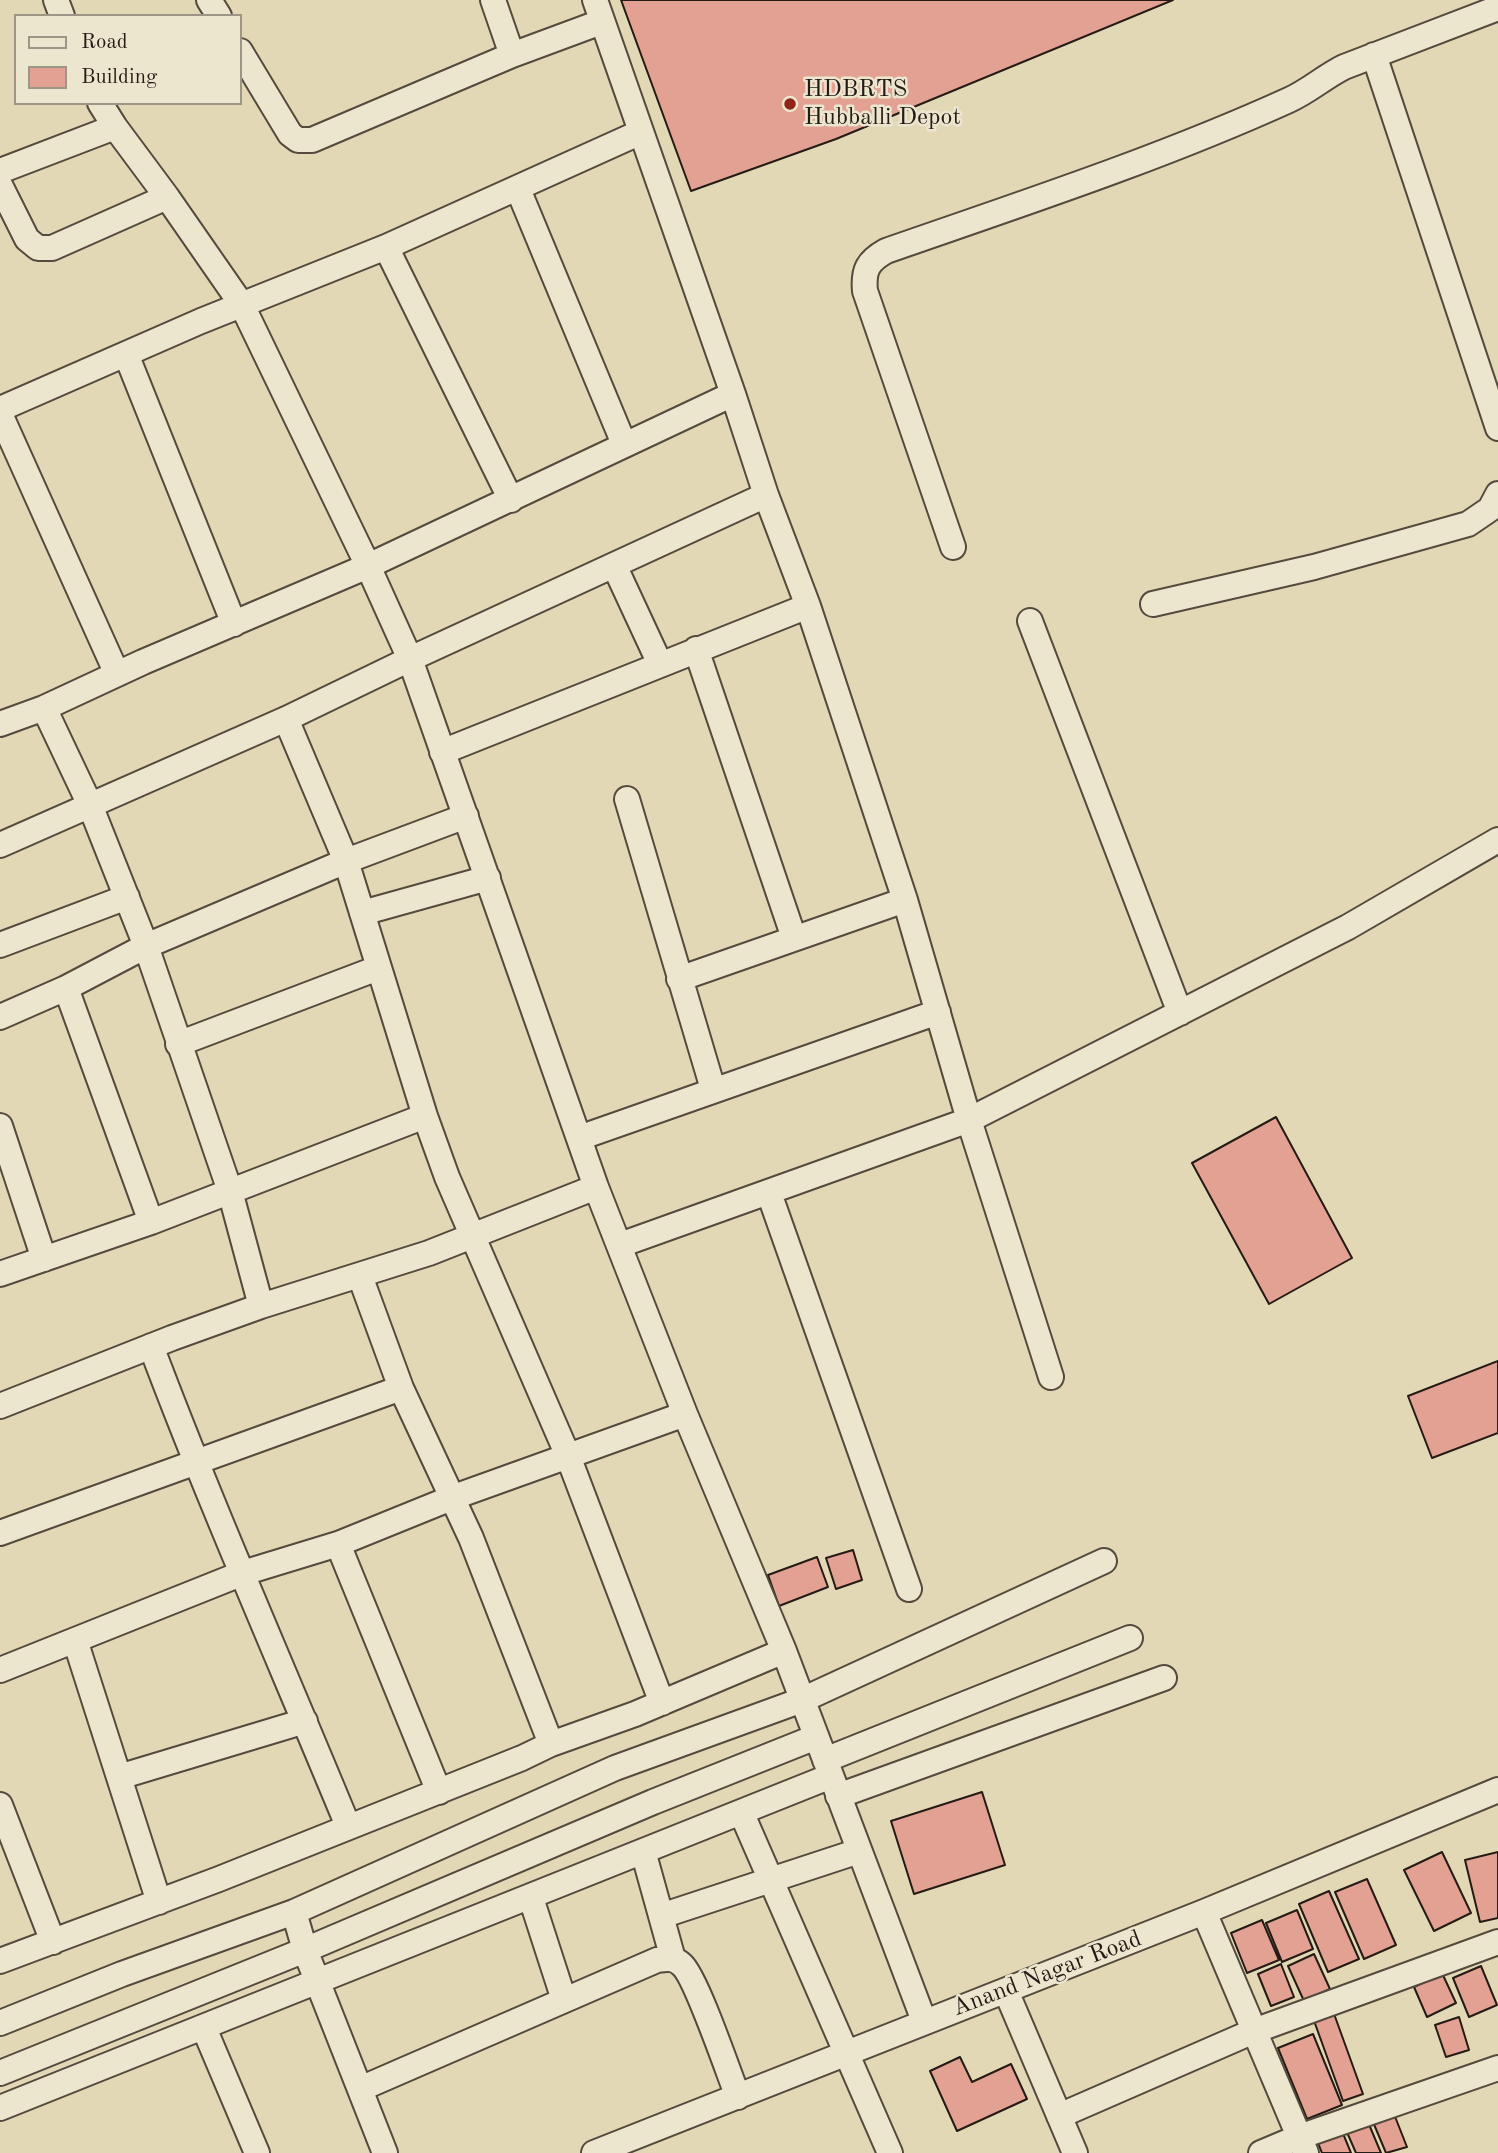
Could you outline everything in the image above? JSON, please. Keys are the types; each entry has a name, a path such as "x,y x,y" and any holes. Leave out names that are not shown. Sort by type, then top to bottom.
{"street":[{"path":"493,0 512,55"},
{"path":"953,547 865,291 864,275 871,260 886,251 1122,168 1291,99 1326,76 1374,55 1498,8"},
{"path":"242,54 290,134 298,140 312,140 512,55 598,11 766,495 808,606 905,900 969,1120 1051,1377"},
{"path":"1374,55 1498,428"},
{"path":"101,105 242,305 410,659 596,1187 685,1414 784,1651 924,2021"},
{"path":"0,171 115,127"},
{"path":"117,674 0,411 126,354 386,247 641,132"},
{"path":"0,186 27,239 38,248 52,248 167,197"},
{"path":"518,189 624,444"},
{"path":"386,247 511,500"},
{"path":"126,354 234,624"},
{"path":"2,720 44,708 368,566 733,394"},
{"path":"1153,604 1314,567 1468,524 1490,509 1498,494"},
{"path":"0,845 286,719 766,495"},
{"path":"614,565 660,664"},
{"path":"442,752 808,606"},
{"path":"1030,621 1180,1013"},
{"path":"696,649 794,938"},
{"path":"44,708 90,805 146,946 230,1191 261,1306"},
{"path":"286,719 346,861 425,1116 447,1177 568,1455 662,1703"},
{"path":"627,799 713,1090"},
{"path":"0,1017 66,988 146,946 346,861 466,816"},
{"path":"620,1245 969,1120 1348,927 1498,839"},
{"path":"362,913 488,878"},
{"path":"0,945 127,897"},
{"path":"679,979 905,900"},
{"path":"178,1044 378,968"},
{"path":"66,988 151,1222"},
{"path":"579,1138 938,1012"},
{"path":"0,1274 151,1222 425,1116"},
{"path":"0,1126 44,1259"},
{"path":"0,1406 150,1346 261,1306 360,1276 473,1237 596,1187"},
{"path":"769,1193 909,1589"},
{"path":"360,1276 401,1388 454,1497 551,1744"},
{"path":"150,1346 195,1464 348,1826"},
{"path":"0,1532 401,1388"},
{"path":"0,1670 243,1573 338,1544 454,1497 685,1414"},
{"path":"338,1544 439,1791"},
{"path":"0,2023 294,1912 615,1769 802,1700 1104,1561"},
{"path":"0,2108 742,1814 827,1767 1130,1638"},
{"path":"75,1640 159,1902"},
{"path":"0,1961 159,1902 522,1758 551,1744 662,1703 784,1651"},
{"path":"0,2073 305,1950 653,1802 827,1767 1164,1678"},
{"path":"119,1777 305,1721"},
{"name":"Anand Nagar Road","path":"594,2153 1204,1912 1498,1790"},
{"path":"0,1805 53,1942"},
{"path":"742,1814 890,2153"},
{"path":"643,1851 673,1959"},
{"path":"661,1916 859,1851"},
{"path":"531,1898 564,2000"},
{"path":"294,1912 305,1950 385,2153"},
{"path":"1204,1912 1303,2145"},
{"path":"1059,2116 1254,2031 1498,1942"},
{"path":"359,2089 657,1960 673,1959 685,1966 738,2097"},
{"path":"1006,1991 1075,2153"},
{"path":"204,2028 257,2153"},
{"path":"1261,2153 1303,2145 1498,2068"}],"building":[{"name":"HDBRTS Hubballi Depot","path":"621,0 1173,0 836,139 691,191"},
{"path":"1276,1117 1352,1258 1269,1304 1192,1163"},
{"path":"1498,1361 1498,1433 1432,1458 1408,1396"},
{"path":"853,1550 862,1580 836,1589 826,1558"},
{"path":"817,1557 828,1587 779,1606 768,1575"},
{"path":"982,1792 1005,1865 914,1894 891,1821"},
{"path":"1442,1852 1471,1913 1434,1931 1404,1870"},
{"path":"1498,1852 1498,1918 1480,1922 1465,1860"},
{"path":"1367,1879 1396,1945 1364,1959 1335,1892"},
{"path":"1329,1891 1359,1959 1328,1972 1299,1904"},
{"path":"1297,1910 1313,1949 1282,1962 1266,1923"},
{"path":"1262,1920 1279,1960 1247,1973 1231,1933"},
{"path":"1314,1954 1330,1989 1304,2001 1288,1966"},
{"path":"1281,1964 1294,1997 1271,2006 1258,1974"},
{"path":"1481,1966 1497,2005 1469,2017 1453,1978"},
{"path":"1442,1973 1456,2003 1427,2017 1414,1987"},
{"path":"1333,2011 1363,2094 1343,2101 1313,2018"},
{"path":"1459,2017 1469,2050 1446,2057 1435,2025"},
{"path":"1313,2034 1342,2105 1307,2119 1278,2048"},
{"path":"960,2057 972,2082 1011,2064 1027,2099 957,2131 930,2071"},
{"path":"1394,2114 1407,2147 1386,2153 1373,2122"},
{"path":"1368,2122 1381,2153 1356,2153 1346,2130"},
{"path":"1342,2131 1351,2153 1322,2153 1317,2140"}],"place":[{"name":"HDBRTS Hubballi Depot","path":"790,104"}]}
